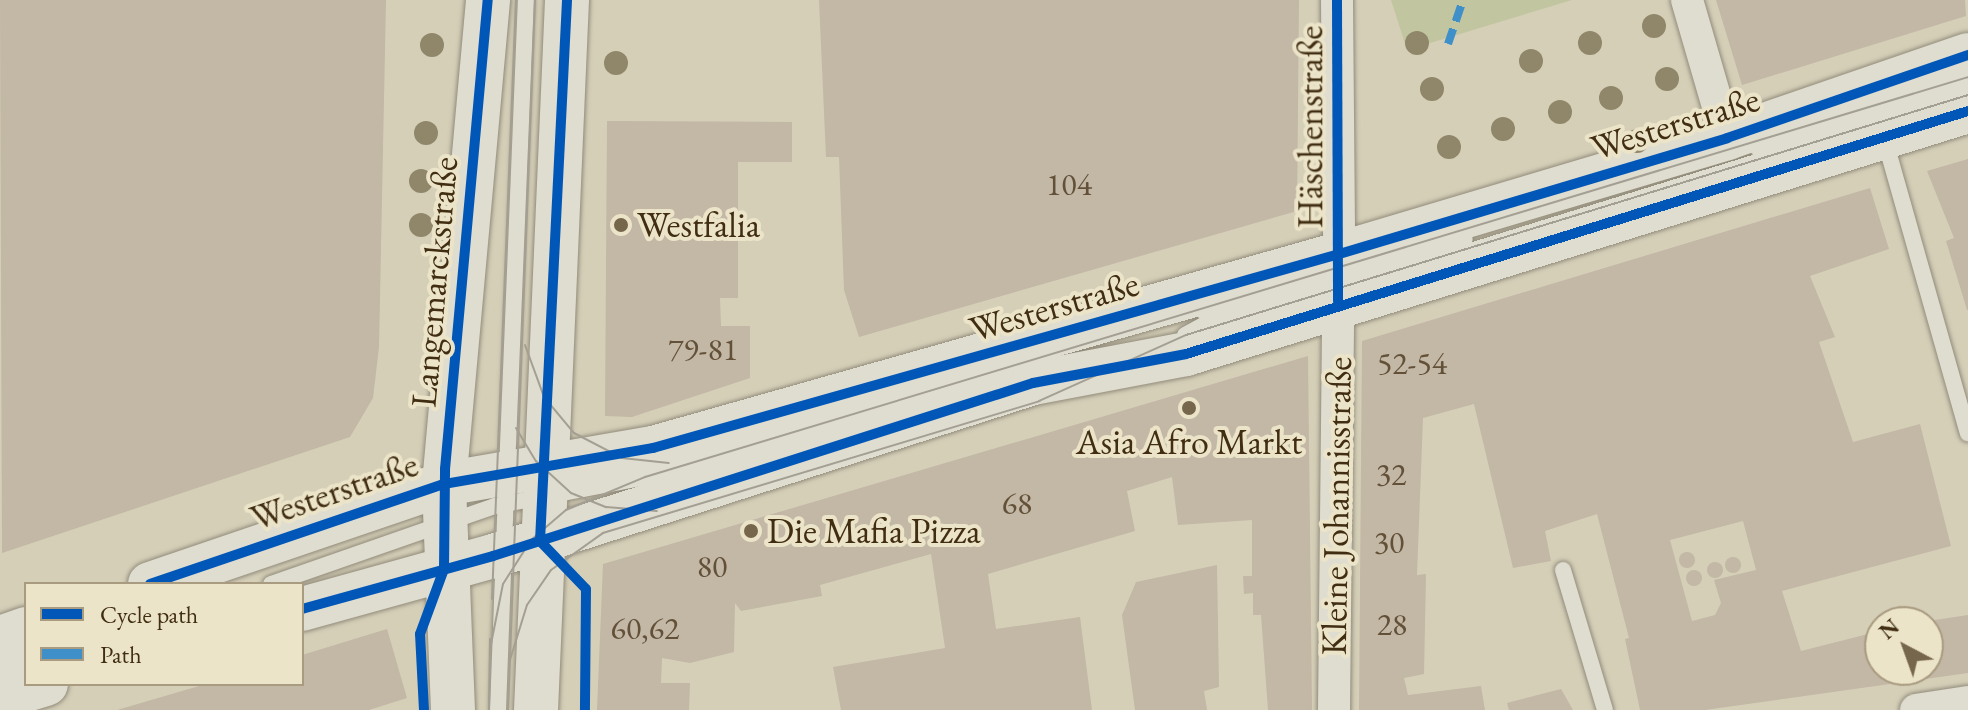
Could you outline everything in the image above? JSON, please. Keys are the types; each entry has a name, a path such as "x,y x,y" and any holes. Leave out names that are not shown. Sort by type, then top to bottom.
{"main road":[{"name":"Langemarckstraße","path":"453,710 443,548 444,484 488,0"},
{"path":"536,710 522,546 567,0"},
{"name":"Westerstraße","path":"156,582 444,484 525,484 1339,254 1735,146 1968,55"},
{"name":"Westerstraße","path":"304,608 443,548 522,546 901,422 1033,383 1186,354 1338,302 1968,111"},
{"path":"0,638 24,630"},
{"path":"0,698 39,686"}],"street":[{"name":"Häschenstraße","path":"1337,0 1339,254"},
{"path":"1687,0 1735,146"},
{"name":"Kleine Johannisstraße","path":"1334,710 1338,302"},
{"path":"1916,710 1968,702"}],"lane":[{"path":"525,484 526,0"},
{"path":"1735,146 1968,86"},
{"path":"1883,135 1968,433"},
{"path":"1124,365 1233,309 1488,232"},
{"path":"1033,361 1196,311 1233,309"},
{"path":"281,582 443,548 525,484 645,477 960,383"},
{"path":"498,710 522,546"},
{"path":"1563,570 1605,710"},
{"path":"0,668 24,661"}],"green space":[{"path":"1391,0 1572,0 1407,50"}],"building":[{"path":"0,0 386,0 379,347 373,398 350,437 2,553"},
{"path":"819,0 1299,0 1297,211 859,337 844,290 839,157 826,157"},
{"path":"1716,0 1965,0 1966,16 1742,85"},
{"path":"607,121 792,122 792,162 738,162 738,298 720,298 721,326 750,326 750,378 632,417 605,416"},
{"path":"1968,159 1967,310 1946,241 1954,238 1927,171"},
{"path":"1870,188 1889,249 1810,276 1835,337 1819,342 1853,442 1920,424 1951,546 1782,591 1801,651 1864,635 1864,686 1876,686 1705,710 1640,710 1625,639 1629,638 1597,514 1545,531 1551,561 1513,568 1474,404 1423,418 1417,575 1426,574 1424,674 1404,678 1408,695 1481,686 1485,710 1359,710 1362,341","holes":["1743,521 1756,570 1714,580 1721,603 1715,615 1692,621 1670,540"]},
{"path":"1308,356 1312,710 1268,710 1261,615 1253,615 1253,593 1244,594 1243,576 1252,576 1252,520 1178,525 1172,477 1127,491 1135,531 988,574 996,629 1080,617 1092,710 841,710 833,667 945,648 931,554 820,585 822,596 741,611 735,603 734,652 690,663 662,658 661,683 690,683 689,710 597,710 603,564"},
{"path":"1684,552 1690,552 1695,560 1693,566 1684,568 1679,563 1679,557"},
{"path":"1730,557 1736,557 1741,565 1739,571 1730,573 1725,568 1725,562"},
{"path":"1712,562 1718,562 1723,570 1721,576 1712,578 1707,573 1707,567"},
{"path":"1217,565 1219,687 1204,691 1207,710 1135,710 1122,615 1136,582"},
{"path":"1691,570 1697,570 1702,578 1700,584 1691,586 1686,581 1686,575"},
{"path":"1968,615 1968,673 1944,676 1944,619"},
{"path":"387,629 407,698 369,710 117,710 199,686 304,686 304,654"},
{"path":"1561,689 1573,710 1509,710 1507,703"}],"tram line":[{"path":"492,599 516,0"},
{"path":"508,710 535,0"},
{"path":"490,649 503,584 531,540 566,510 645,477 1968,77"},
{"path":"509,663 527,605 551,570 603,533 1039,401 1186,335 1968,95"},
{"path":"525,345 544,397 574,433 622,458 669,463"},
{"path":"516,428 536,461 571,493 606,507 657,511"},
{"path":"489,710 490,639"}],"marked path":[{"path":"1448,44 1463,0"}],"cycle path":[{"path":"424,710 420,634 444,569 445,469 488,0"},
{"path":"540,541 567,0"},
{"path":"1337,0 1338,302"},
{"path":"156,582 444,484 653,448 1339,254 1727,138 1968,55"},
{"path":"304,608 493,556 1033,383 1186,354 1968,111"},
{"path":"540,541 586,589 585,710"}],"place":[{"name":"Westfalia","path":"621,225"},
{"name":"Asia Afro Markt","path":"1189,408"},
{"name":"Die Mafia Pizza","path":"751,531"}]}
